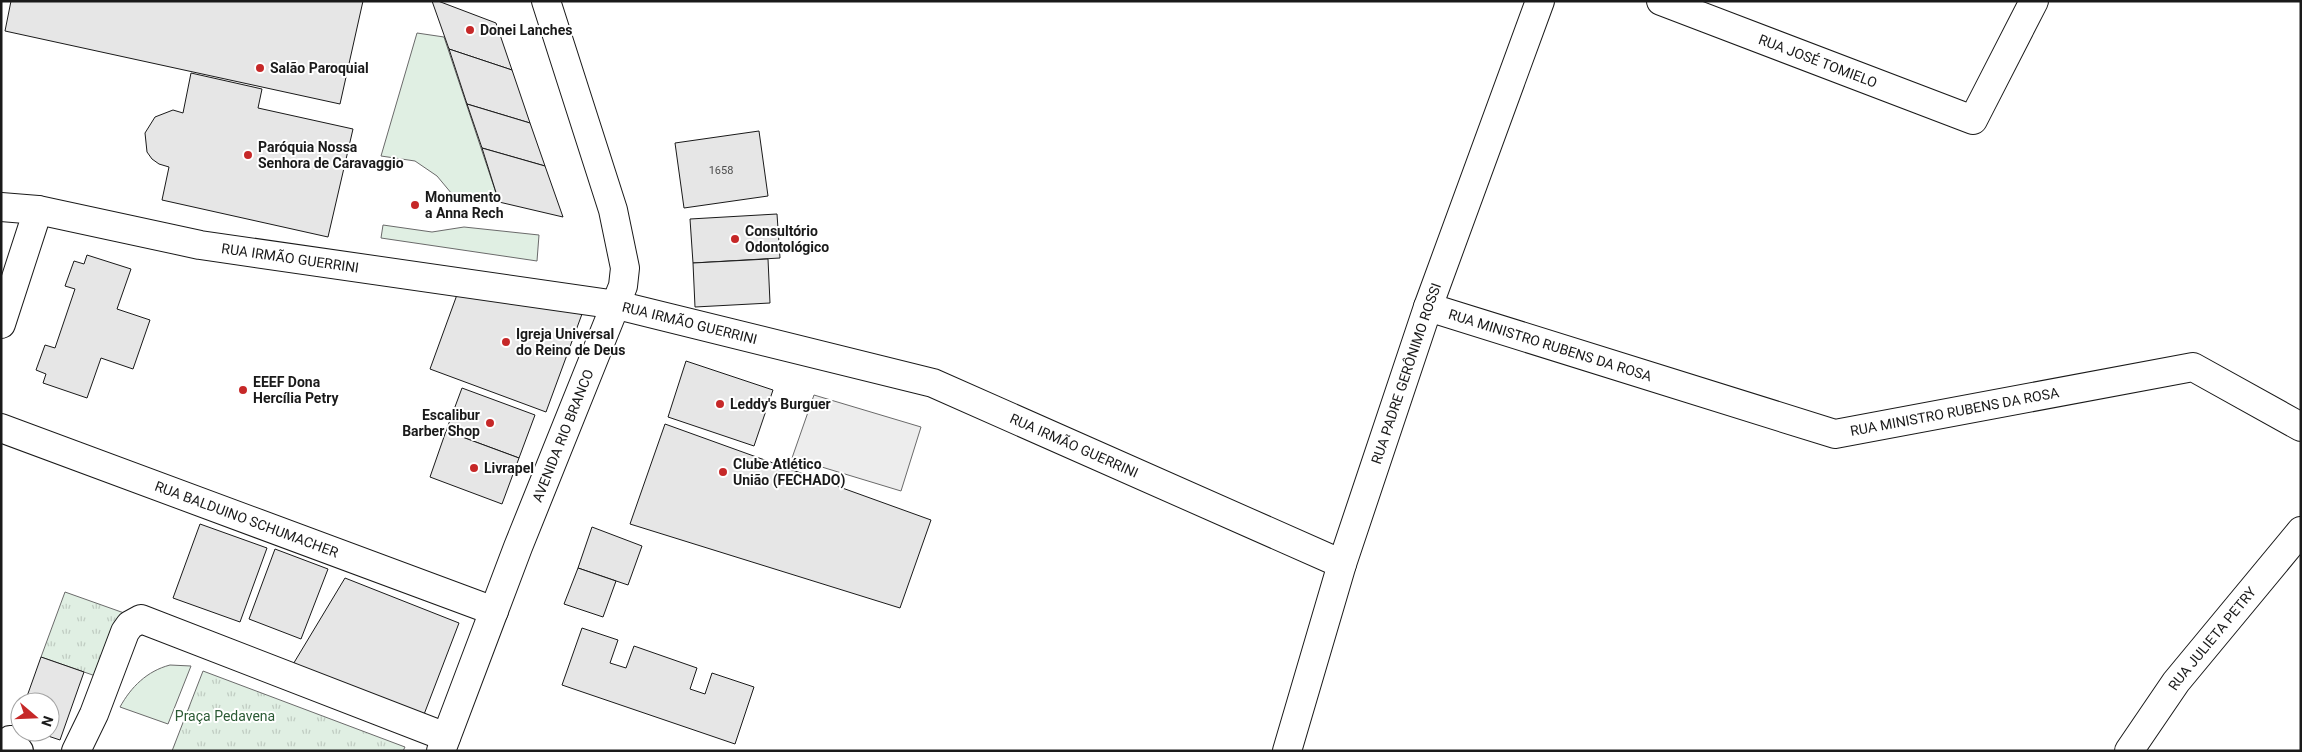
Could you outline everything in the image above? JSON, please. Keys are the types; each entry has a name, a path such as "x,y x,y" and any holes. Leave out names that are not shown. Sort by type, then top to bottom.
{"street":[{"name":"AVENIDA RIO BRANCO","path":"444,744 494,611 623,286 624,268 617,226 546,1"},
{"name":"RUA PADRE GERÔNIMO ROSSI","path":"1288,751 1342,564 1428,307 1540,1"},
{"name":"RUA JOSÉ TOMIELO","path":"1661,1 1973,120 2034,1"},
{"name":"RUA IRMÃO GUERRINI","path":"1,206 38,210 200,245 617,305 932,383 1342,564"},
{"path":"1,324 38,210"},
{"name":"RUA MINISTRO RUBENS DA ROSA","path":"1428,307 1835,434 2193,367 2301,427"},
{"name":"RUA BALDUINO SCHUMACHER","path":"1,428 494,611"},
{"name":"RUA JULIETA PETRY","path":"2129,751 2176,682 2301,531"},
{"path":"76,751 94,714 125,632 130,625 142,619 444,744"}],"green space":[{"path":"417,33 444,37 499,202 479,203 452,194 437,176 415,161 381,156"},
{"path":"383,225 432,232 464,227 539,235 537,261 381,238"},
{"path":"65,592 141,619 107,680 41,657"},
{"path":"170,665 191,666 168,724 120,707 140,681 154,671"},
{"name":"Praça Pedavena","path":"203,671 405,747 403,751 172,751"}],"shaded area":[{"path":"814,395 921,427 901,491 792,458"}],"building":[{"name":"Salão Paroquial","path":"11,1 363,1 340,104 5,31"},
{"name":"Donei Lanches","path":"432,1 438,1 496,23 512,70 449,49"},
{"path":"449,49 512,70 530,123 467,104"},
{"name":"Paróquia Nossa Senhora de Caravaggio","path":"191,73 262,89 258,108 353,129 328,237 162,200 169,167 159,164 147,152 145,133 155,117 173,110 183,113"},
{"path":"467,104 530,123 545,166 482,148"},
{"path":"759,131 768,196 684,208 675,143"},
{"path":"482,148 545,166 563,217 499,202"},
{"name":"Consultório Odontológico","path":"777,214 780,258 693,263 690,219"},
{"path":"87,255 131,269 117,309 150,320 133,369 101,358 87,398 43,383 46,374 36,370 45,345 55,348 75,289 65,286 74,261 84,264"},
{"path":"768,259 770,303 695,307 693,263"},
{"name":"Igreja Universal do Reino de Deus","path":"458,292 582,314 546,412 430,369"},
{"name":"Leddy's Burguer","path":"686,361 773,390 754,446 668,417"},
{"name":"Escalibur Barber Shop","path":"462,388 535,415 519,458 446,431"},
{"name":"Clube Atlético União (FECHADO)","path":"665,424 931,520 900,608 630,524"},
{"name":"Livrapel","path":"446,431 519,458 502,504 430,477"},
{"path":"200,524 267,548 240,622 173,598"},
{"path":"592,527 642,546 628,585 578,568"},
{"path":"275,549 328,569 301,639 249,619"},
{"path":"578,568 616,581 603,617 564,604"},
{"path":"345,578 459,623 423,717 292,666"},
{"path":"582,628 618,640 610,663 626,668 634,646 697,668 690,689 705,694 712,673 754,687 735,744 562,685"},
{"path":"41,657 84,672 60,740 60,692 29,692"}],"place":[{"name":"Donei Lanches","path":"470,30"},
{"name":"Salão Paroquial","path":"260,68"},
{"name":"Paróquia Nossa Senhora de Caravaggio","path":"248,155"},
{"name":"Monumento a Anna Rech","path":"415,205"},
{"name":"Consultório Odontológico","path":"735,239"},
{"name":"Igreja Universal do Reino de Deus","path":"506,342"},
{"name":"EEEF Dona Hercília Petry","path":"243,390"},
{"name":"Leddy's Burguer","path":"720,404"},
{"name":"Escalibur Barber Shop","path":"490,423"},
{"name":"Livrapel","path":"474,468"},
{"name":"Clube Atlético União (FECHADO)","path":"723,472"}]}
